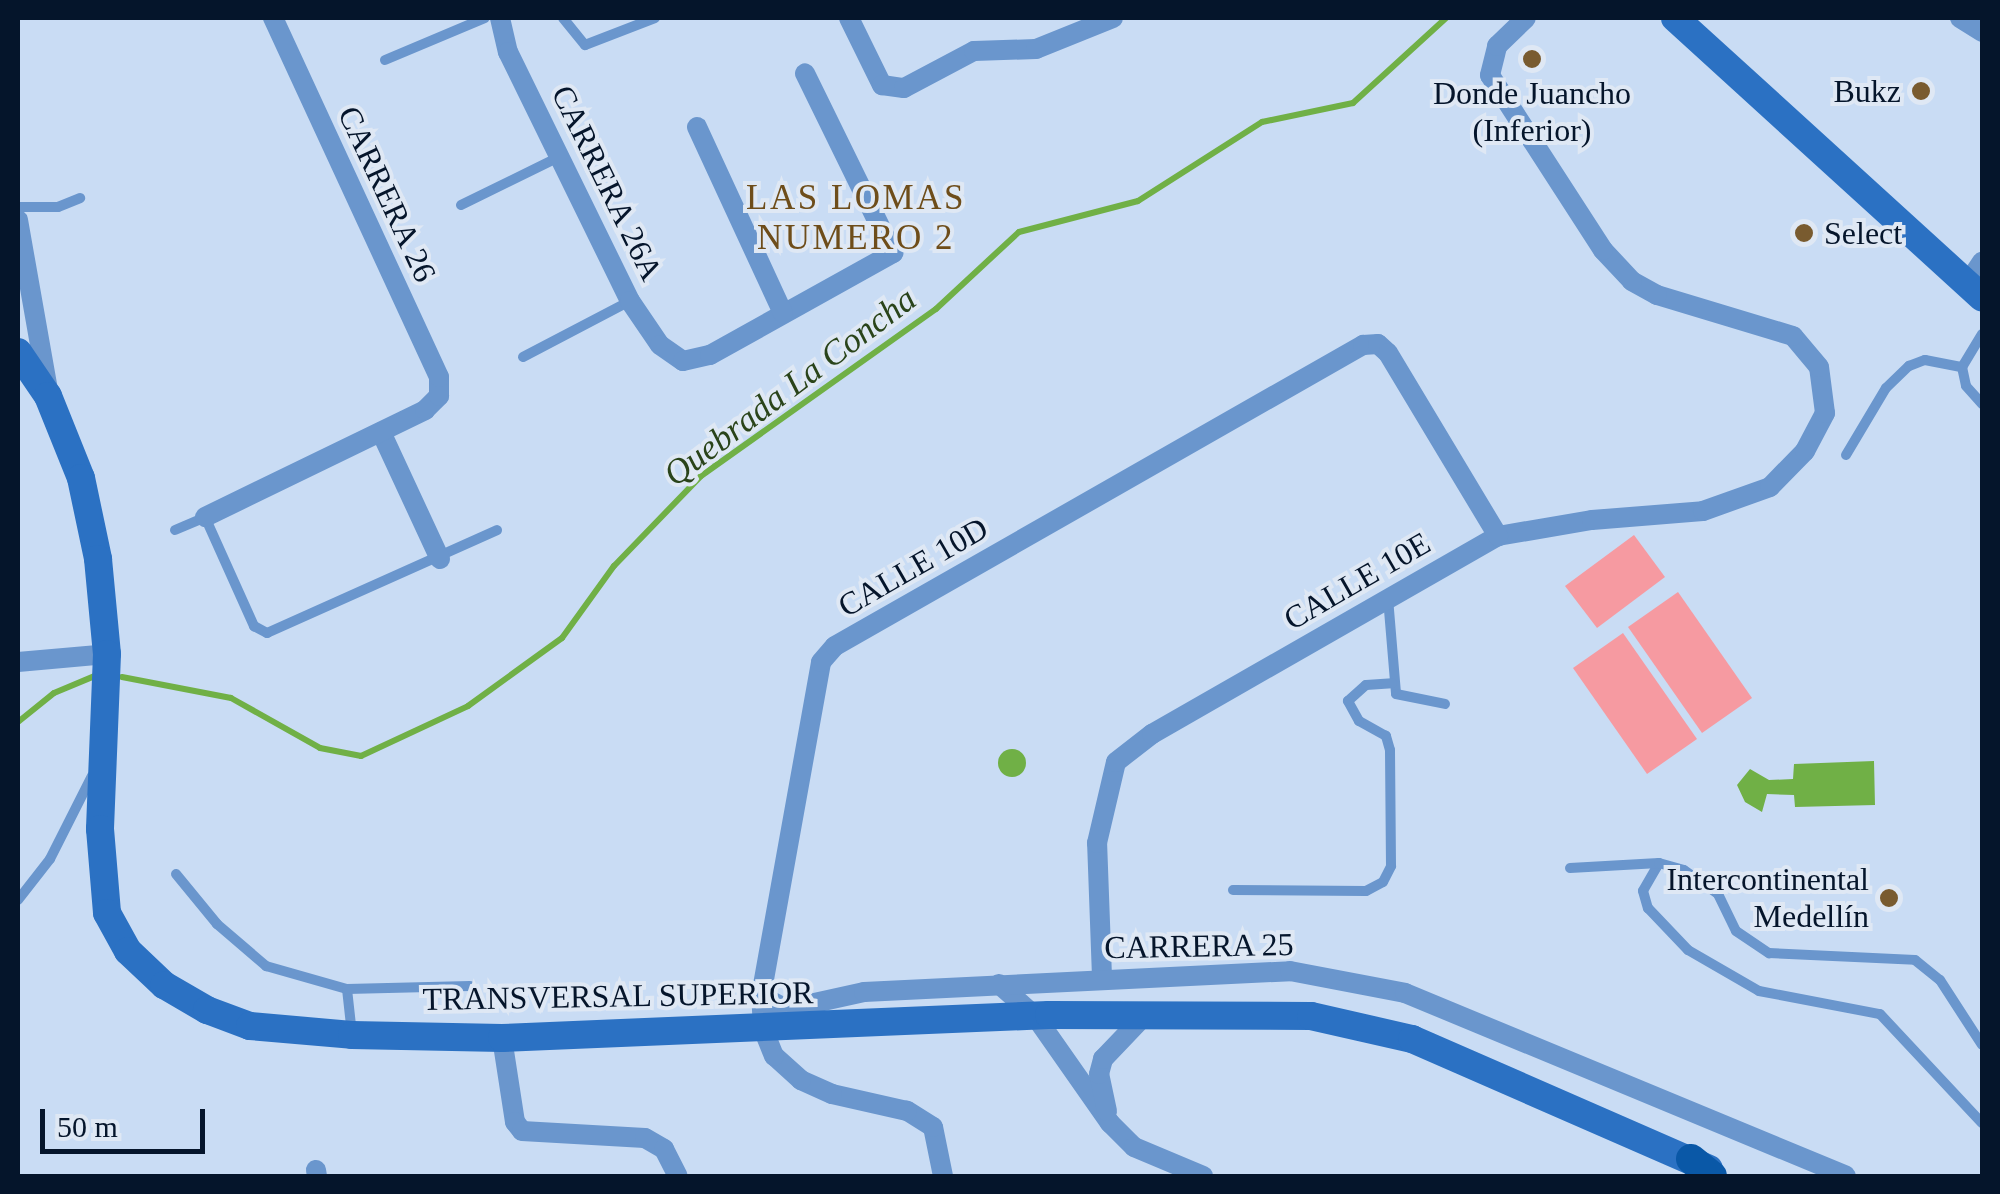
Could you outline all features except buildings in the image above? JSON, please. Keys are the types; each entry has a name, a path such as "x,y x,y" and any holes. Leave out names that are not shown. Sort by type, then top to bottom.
{"main road":[{"path":"1676,18 1977,281"},
{"name":"TRANSVERSAL SUPERIOR","path":"18,352 48,396 81,478 107,669 103,758 107,913 128,951 164,984 206,1010 250,1026 352,1036 502,1038 1036,1016 1311,1016 1412,1039 1725,1176"}],"street":[{"name":"CARRERA 26","path":"273,18 439,377 439,396 380,432"},
{"name":"CARRERA 26A","path":"500,18 508,52 630,300 660,345 683,361 710,356 784,312"},
{"path":"849,18 882,86 904,88 974,51 1036,49 1113,18"},
{"name":"CALLE 10E","path":"1102,976 1098,843 1116,762 1152,734 1498,536 1702,511 1770,487 1806,451 1825,413 1819,368 1793,336 1658,295 1632,280 1603,250 1490,74 1497,46 1526,18"},
{"path":"1960,18 1982,32"},
{"path":"697,127 784,312 893,252 806,73"},
{"path":"18,220 48,396"},
{"name":"CALLE 10D","path":"763,1029 761,996 814,683 836,646 1363,345 1378,344 1388,354 1498,536"},
{"path":"205,517 380,432 440,558"},
{"path":"18,662 107,669"},
{"name":"CARRERA 25","path":"761,996 786,1009 864,992 1102,976 1290,970 1405,993 1846,1176"},
{"path":"1000,984 1036,1016 1110,1123 1134,1147 1202,1176"},
{"path":"1110,1123 1099,1074 1103,1059 1145,1015"},
{"path":"763,1029 774,1056 801,1080 832,1094 907,1111 933,1127 942,1176"},
{"path":"502,1038 515,1122 522,1131 645,1138 664,1149 678,1176"}],"lane":[{"path":"385,60 485,18"},
{"path":"563,18 586,45 654,18"},
{"path":"461,205 560,157"},
{"path":"18,207 58,207 80,198"},
{"path":"523,357 630,300"},
{"path":"1982,334 1962,367 1966,386 1982,404"},
{"path":"1846,455 1886,388 1909,366 1925,360 1962,367"},
{"path":"175,530 205,517 254,626 267,633 497,530"},
{"path":"1388,597 1392,683 1406,700 1444,704"},
{"path":"1233,890 1366,891 1382,882 1391,866 1390,750 1386,736 1359,721 1348,701 1366,685 1392,683"},
{"path":"18,900 50,859 103,758"},
{"path":"1659,864 1644,892 1648,908 1688,950 1759,991 1880,1014 1897,1025 1982,1123"},
{"path":"1570,868 1659,864 1704,882 1718,894 1736,932 1759,950 1915,960 1940,980 1982,1046"},
{"path":"176,874 216,924 266,966 347,989 470,986"},
{"path":"347,989 352,1036"}],"shaded area":[{"path":"1634,535 1665,577 1597,628 1565,586"},
{"path":"1678,592 1752,698 1702,733 1628,627"},
{"path":"1623,633 1697,739 1647,774 1573,668"},
{"path":"1012,749 1022,753 1026,763 1022,773 1012,777 1002,773 998,763 1002,753"},
{"path":"1874,761 1875,805 1795,807 1794,795 1767,794 1762,812 1745,802 1737,785 1750,769 1769,780 1793,779 1794,764"}],"waterway":[{"name":"Quebrada La Concha","path":"122,677 231,698 320,748 361,756 468,706 562,638 614,566 701,476 936,309 1019,232 1138,201 1262,122 1353,103 1446,18"},
{"name":"Quebrada La Concha","path":"18,722 54,693 97,675"}],"place":[{"name":"Donde Juancho (Inferior)","path":"1532,59"},
{"name":"Bukz","path":"1921,91"},
{"name":"Select","path":"1804,233"},
{"name":"Intercontinental Medellín","path":"1889,898"}],"district":[{"name":"LAS LOMAS NUMERO 2","path":"856,218"}]}
